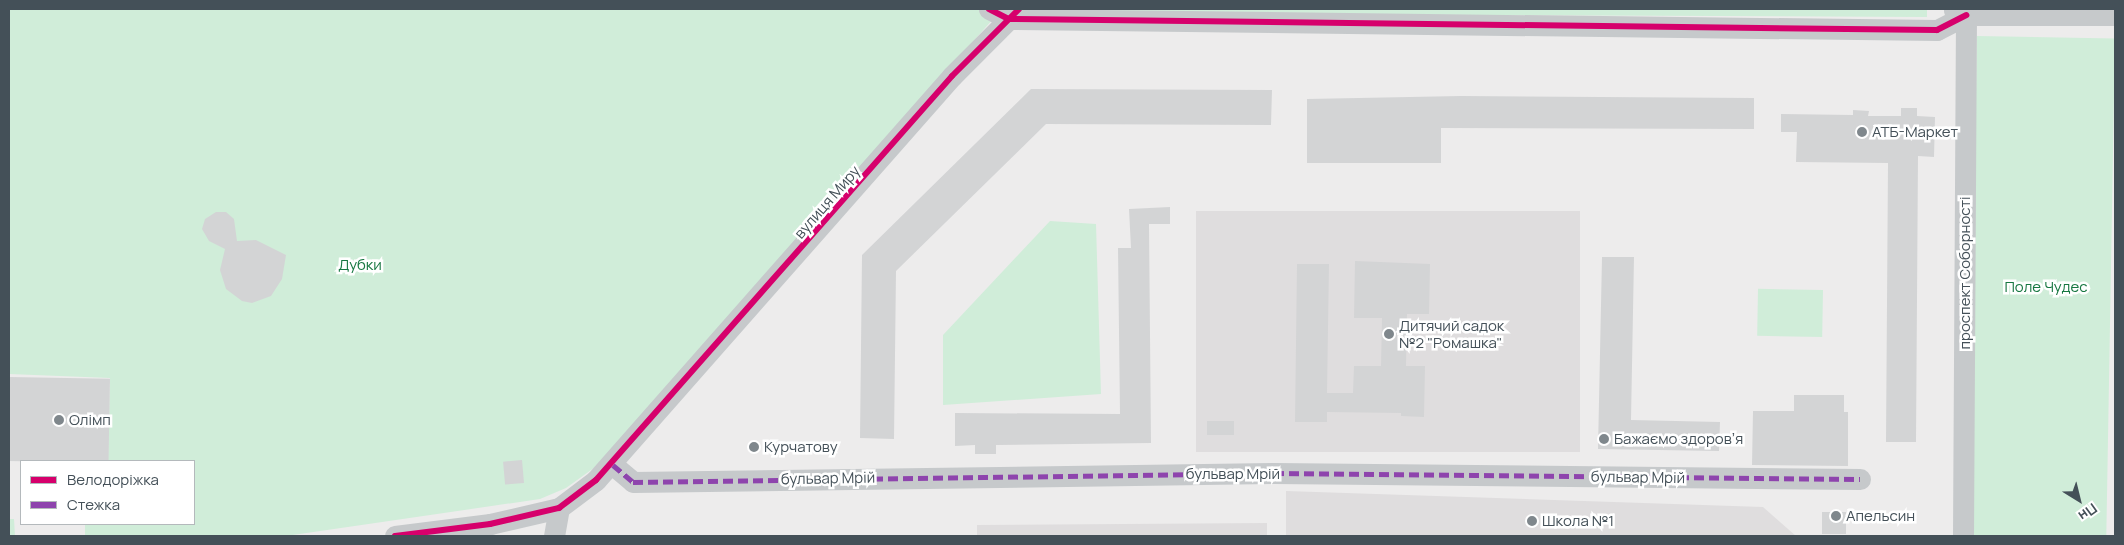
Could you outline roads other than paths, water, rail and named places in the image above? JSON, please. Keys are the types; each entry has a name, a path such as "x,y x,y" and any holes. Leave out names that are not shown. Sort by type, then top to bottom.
{"street":[{"path":"988,9 1014,14 1937,30 1962,11 2115,15"},
{"name":"проспект Соборності","path":"1962,11 1963,536"},
{"name":"вулиця Миру","path":"559,508 612,465 952,76 1014,14"},
{"name":"бульвар Мрій","path":"612,465 633,482 1264,473 1860,479"},
{"path":"395,536 490,524 559,508 554,536"}],"place":[{"name":"АТБ-Маркет","path":"1862,132"},
{"name":"Дитячий садок №2 \"Ромашка\"","path":"1389,334"},
{"name":"Олімп","path":"59,420"},
{"name":"Бажаємо здоровʼя","path":"1604,439"},
{"name":"Курчатову","path":"754,447"},
{"name":"Апельсин","path":"1836,516"},
{"name":"Школа №1","path":"1532,521"}],"park label":[{"name":"Дубки","path":"360,265"},
{"name":"Поле Чудес","path":"2046,287"}]}
